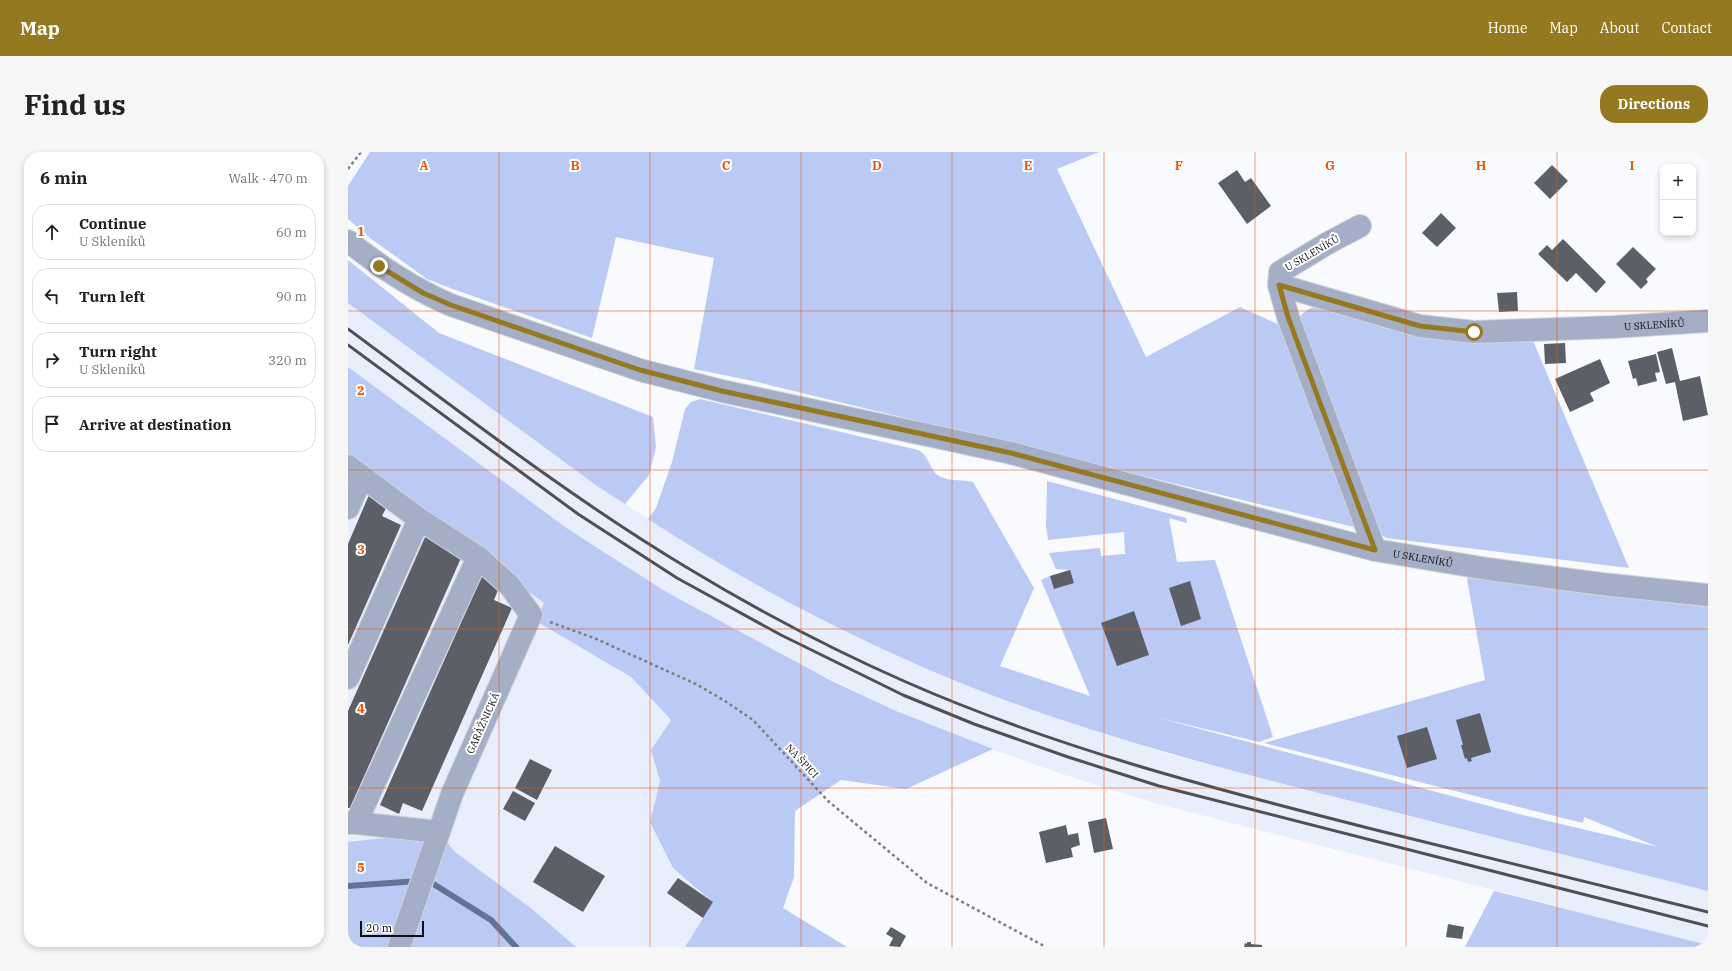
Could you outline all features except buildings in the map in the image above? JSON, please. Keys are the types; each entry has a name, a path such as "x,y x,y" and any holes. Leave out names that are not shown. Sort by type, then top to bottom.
{"street":[{"name":"U SKLENÍKŮ","path":"1360,226 1328,243 1280,272 1279,285 1420,326 1474,332 1613,327 1708,321"},
{"name":"U SKLENÍKŮ","path":"348,241 379,266 430,296 451,305 640,370 722,391 1011,453 1375,550 1488,569 1602,584 1708,595"},
{"path":"1279,285 1288,317 1375,550"},
{"path":"348,508 355,472 419,519 478,557 510,586 531,615"},
{"path":"348,678 419,519"},
{"path":"436,840 352,823 478,557"},
{"name":"GARÁŽNICKÁ","path":"399,947 452,794 531,615"}],"path":[{"path":"348,169 361,152"},
{"name":"NA ŠPICI","path":"531,615 594,638 696,684 725,701 753,720 828,802 927,883 1046,947"}],"shaded area":[{"path":"370,152 1099,152 1057,169 1146,357 1240,307 1280,325 1362,529 753,381 694,369 714,258 616,237 592,338 450,288 427,279 370,238 348,219 348,186"},
{"path":"348,260 439,333 653,417 656,447 649,475 625,504 597,486 348,303"},
{"path":"348,303 597,486 695,549 797,605 916,664 986,693 1168,754 1301,789 1708,891 1708,945 1154,803 1062,774 968,741 896,711 773,651 668,593 568,529 348,367"},
{"path":"1320,305 1531,336 1629,568 1386,538 1382,535 1296,326 1302,314 1311,308"},
{"path":"348,367 568,529 668,593 832,681 896,711 993,749 906,789 841,780 795,811 794,877 783,908 847,947 685,947 703,918 710,900 673,868 650,822 660,781 651,750 671,720 631,677 536,621 544,603 348,459"},
{"path":"700,399 918,450 925,455 933,471 939,476 947,479 973,482 1034,588 1000,666 1090,696 1041,580 1069,570 1056,569 1049,553 1100,548 1101,556 1125,554 1124,532 1048,540 1046,526 1047,481 1186,518 1187,523 1169,518 1177,562 1215,560 1273,737 1259,742 1155,717 1519,814 1658,847 1584,817 1583,823 1264,743 1485,680 1467,579 1469,577 1590,594 1708,607 1708,891 1270,781 1127,741 986,693 899,656 812,615 728,569 648,519 656,508 672,462 685,409 691,402"},
{"path":"348,459 544,603 537,619 631,677 671,720 651,750 660,781 650,822 673,868 710,900 705,913 685,947 576,947 526,906 455,852 440,833 348,847"},
{"path":"439,832 455,852 532,909 576,947 348,947 348,842"},
{"path":"1494,891 1708,945 1708,947 1465,947"}],"waterway":[{"path":"427,880 491,920 516,947"},
{"path":"348,886 418,881"}],"railway":[{"path":"348,329 514,452 642,540 767,614 850,656 906,682 963,706 1020,727 1078,747 1195,782 1372,829 1708,912"},
{"path":"348,345 578,514 677,578 781,635 903,695 974,724 1068,757 1159,786 1708,926"}],"route":[{"path":"379,266 423,293 451,305 640,370 722,391 884,427 1011,453 1375,550 1288,317 1279,285 1420,326 1474,332"}]}
